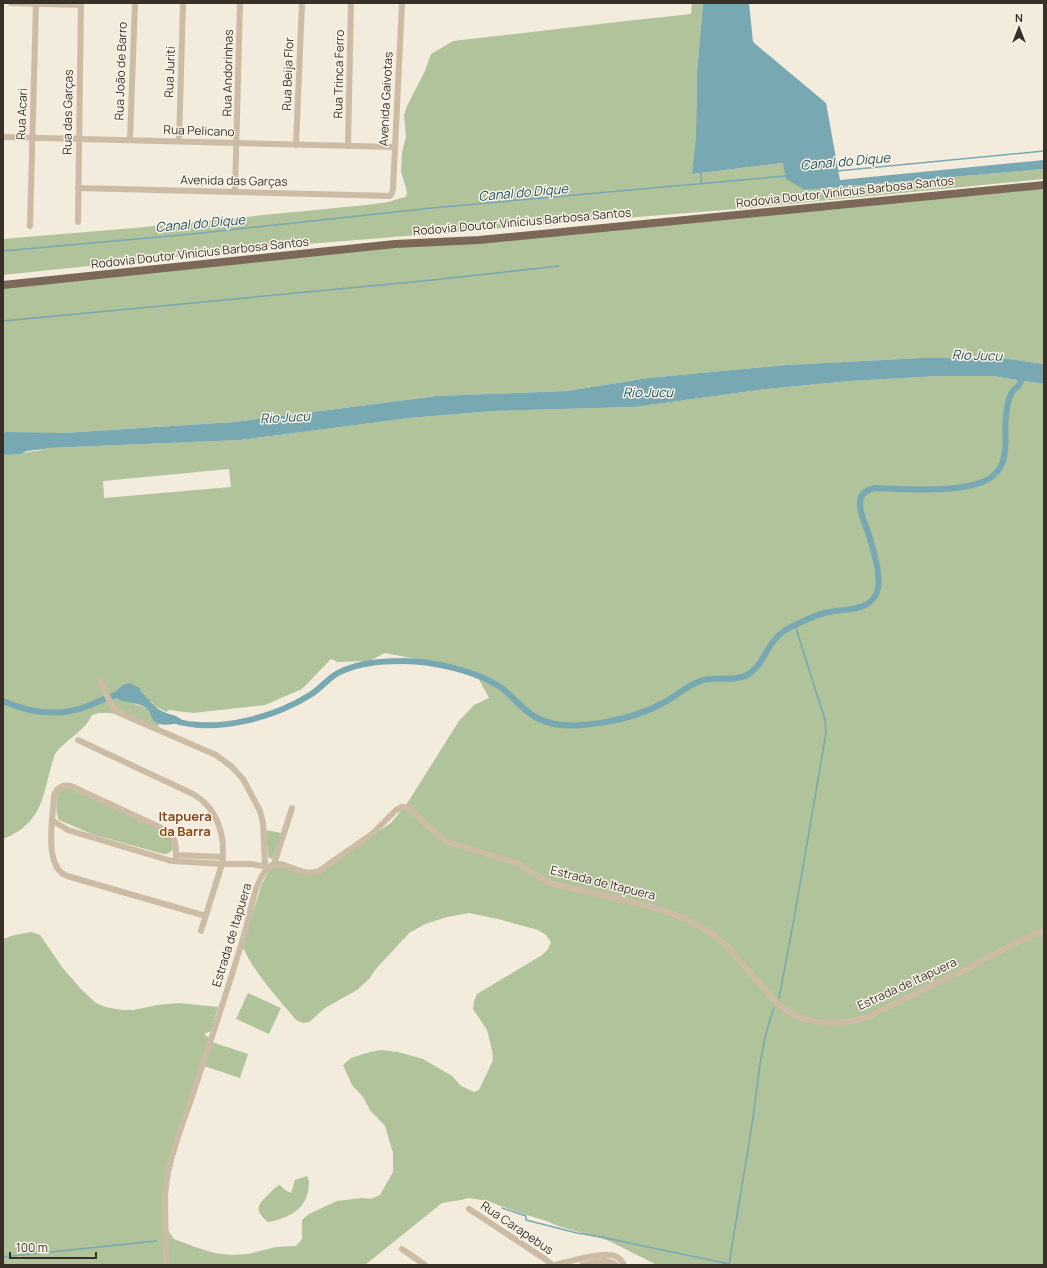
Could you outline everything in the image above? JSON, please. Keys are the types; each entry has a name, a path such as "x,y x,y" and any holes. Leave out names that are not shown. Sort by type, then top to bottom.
{"main road":[{"name":"Rodovia Doutor Vinícius Barbosa Santos","path":"3,285 395,244 479,240 1044,185"}],"street":[{"path":"11,3 81,4"},
{"name":"Rua João de Barro","path":"130,140 135,3"},
{"name":"Rua Juriti","path":"179,141 183,3"},
{"name":"Rua Andorinhas","path":"235,192 240,3"},
{"name":"Rua Beija Flor","path":"296,145 302,3"},
{"name":"Rua Trinca Ferro","path":"348,146 351,3"},
{"name":"Avenida Gaivotas","path":"390,196 393,189 402,3"},
{"name":"Rua Acari","path":"30,226 36,4"},
{"name":"Rua das Garças","path":"78,222 81,4"},
{"name":"Rua Pelicano","path":"3,137 395,147"},
{"name":"Avenida das Garças","path":"78,188 390,196"},
{"path":"100,682 112,708 121,714 216,755 238,772 248,786 262,817 269,866"},
{"path":"78,740 193,794 202,799 212,810 218,822 222,842 223,861 201,931"},
{"path":"176,858 175,840 168,831 71,786 63,786 56,791 54,796 51,852 56,868 60,873 206,916"},
{"name":"Estrada de Itapuera","path":"166,1265 166,1194 171,1158 239,951 261,878 269,866 281,864 308,873 316,872 372,834 399,808 406,807 413,811 437,834 448,842 517,863 553,884 653,907 680,916 716,936 726,945 780,1006 798,1017 830,1023 850,1022 865,1018 964,970 1012,944 1044,931"},
{"path":"269,866 292,808"},
{"path":"53,821 68,830 176,858 269,866"},
{"name":"Rua Carapebus","path":"469,1209 553,1265"},
{"path":"402,1249 426,1265"},
{"path":"553,1265 605,1254 616,1256 624,1265"},
{"path":"582,1265 604,1261 612,1262 616,1265"}],"green space":[{"path":"692,3 703,3 697,72 696,135 692,174 783,163 805,190 1044,169 1044,179 749,208 270,247 3,275 3,239 134,228 366,205 388,202 405,197 407,194 401,172 402,152 406,137 404,115 425,71 431,54 453,41 691,14"},
{"path":"1044,189 1044,364 1001,358 921,358 786,365 648,378 567,391 437,396 234,422 63,433 3,433 3,285 271,257"},
{"path":"939,376 992,376 1044,384 1044,1265 657,1265 607,1240 558,1226 488,1201 469,1198 442,1203 365,1265 3,1265 3,939 14,935 32,932 40,935 62,967 81,989 96,1003 105,1007 122,1010 134,1010 157,1005 179,1003 218,1007 211,1031 204,1034 209,1038 176,1151 168,1185 167,1225 169,1232 174,1239 214,1253 232,1255 248,1254 276,1247 296,1246 302,1239 302,1220 309,1214 337,1201 361,1198 371,1199 380,1195 393,1172 393,1153 385,1126 370,1110 363,1097 352,1085 343,1065 351,1058 370,1052 381,1050 398,1052 423,1059 452,1076 461,1086 474,1092 479,1090 493,1060 487,1030 473,1009 477,994 542,955 548,949 551,942 546,935 538,930 469,913 447,917 425,924 409,933 375,970 369,979 357,990 325,1008 309,1022 303,1023 296,1020 253,966 247,956 242,946 262,884 269,870 278,865 312,875 391,823 408,802 459,721 474,705 489,698 476,674 459,667 385,653 369,661 338,662 331,659 302,689 265,705 193,713 169,710 166,712 153,705 152,702 134,704 140,705 147,709 153,718 159,723 158,732 117,714 101,713 92,715 80,731 64,744 55,754 44,793 35,815 17,832 3,839 3,455 38,451 49,448 240,440 409,418 494,411 635,407 766,389 850,381","holes":["229,469 231,487 104,498 103,481"]},
{"path":"67,787 167,833 171,837 173,849 168,854 159,853 92,834 59,820 56,810 58,794 59,791"},
{"path":"266,830 282,833 272,859 268,857"},
{"path":"248,993 281,1008 269,1034 236,1019"},
{"path":"212,1042 248,1054 240,1078 204,1066"},
{"path":"307,1176 309,1182 308,1191 303,1204 299,1209 281,1219 268,1222 261,1215 259,1212 259,1205 274,1189 280,1185 291,1193 295,1180"}],"water":[{"path":"703,3 749,3 753,42 826,103 840,180 1044,160 1044,169 805,190 786,179 783,163 692,174 696,135 697,72"},
{"name":"Rio Jucu","path":"921,358 1001,358 1044,364 1044,384 992,376 939,376 850,381 766,389 635,407 494,411 409,418 240,440 49,448 27,451 19,454 3,455 3,433 6,432 63,433 234,422 437,396 567,391 648,378 786,365"},
{"path":"129,683 140,688 141,692 157,708 163,712 178,717 183,721 167,725 159,724 152,718 148,710 143,706 123,701 111,695 123,685"}],"waterway":[{"name":"Canal do Dique","path":"837,171 1044,151"},
{"path":"701,171 701,183"},
{"name":"Canal do Dique","path":"3,251 192,234 432,208 785,176"},
{"path":"3,321 423,281 559,266"},
{"path":"172,720 189,724 206,725 225,724 261,717 279,711 310,695 337,673 363,664 385,661 425,662 467,672 481,677 503,689 523,708 537,718 550,723 566,725 601,723 619,719 651,709 698,682 710,679 735,678 747,675 752,672 760,662 773,641 788,629 826,612 859,608 871,601 875,596 879,583 878,570 873,547 860,507 862,495 867,491 876,488 935,489 966,486 979,483 990,478 996,473 1003,461 1006,444 1006,421 1009,400 1012,392 1020,384 1023,374"},
{"path":"779,998 826,733 825,720 795,625"},
{"path":"3,701 34,711 67,712 120,694"},
{"path":"729,1265 762,1050 774,1008"},
{"path":"502,1208 526,1216 526,1220 577,1233 729,1264"},
{"path":"3,1257 156,1241"}],"district":[{"name":"Itapuera da Barra","path":"185,824"}]}
